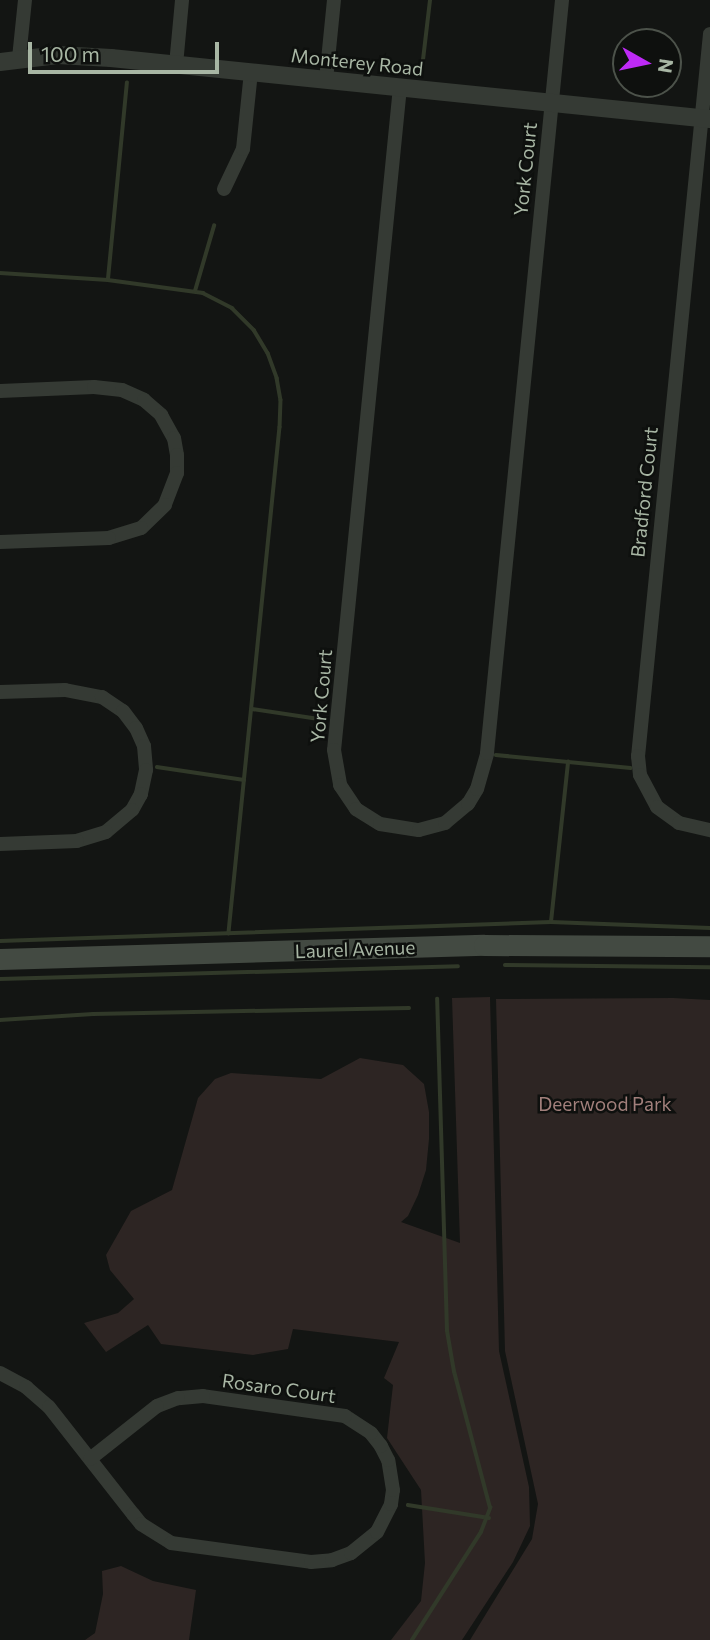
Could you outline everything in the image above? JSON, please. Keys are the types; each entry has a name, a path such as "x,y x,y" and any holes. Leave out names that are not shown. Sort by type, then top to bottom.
{"main road":[{"name":"Laurel Avenue","path":"0,959 480,945 710,947"}],"street":[{"path":"19,58 25,0"},
{"path":"176,65 182,0"},
{"path":"326,80 334,0"},
{"name":"York Court","path":"400,87 334,750 340,785 356,809 380,824 407,830 431,828 456,815 477,789 487,753 562,0"},
{"name":"Bradford Court","path":"710,34 706,118 638,757 640,775 657,807 678,823 710,830"},
{"name":"Monterey Road","path":"0,62 19,58 85,56 706,118"},
{"path":"223,189 243,149 251,72"},
{"path":"0,391 94,387 122,390 144,400 161,415 174,438 177,473 165,505 141,528 109,538 0,542"},
{"path":"0,692 65,690 103,697 123,711 136,728 144,747 146,770 141,794 132,810 106,832 77,841 0,844"},
{"name":"Rosaro Court","path":"0,1373 37,1395 141,1524 159,1537 187,1546 311,1562 342,1557 365,1544 385,1519 393,1490 388,1460 381,1446 371,1433 345,1416 203,1396 178,1398 157,1406 90,1459"}],"green space":[{"path":"490,997 499,1351 529,1487 530,1526 513,1562 462,1640 391,1640 421,1601 425,1563 421,1490 387,1438 393,1385 384,1378 399,1342 293,1329 288,1349 253,1355 161,1344 148,1325 106,1352 84,1323 118,1313 134,1299 110,1270 106,1255 131,1211 172,1190 198,1098 215,1079 231,1073 321,1079 360,1058 403,1065 424,1084 429,1112 429,1139 426,1170 418,1195 408,1216 401,1222 460,1243 452,998"},
{"name":"Deerwood Park","path":"496,999 710,1000 710,1640 470,1640 532,1539 538,1504 505,1351"},
{"path":"121,1566 153,1581 196,1590 189,1640 85,1640 95,1633 103,1594 102,1571"}],"waterway":[{"path":"423,60 430,0"},
{"path":"108,279 127,83"},
{"path":"195,291 214,226"},
{"path":"0,273 108,280 203,293 232,308 254,330 268,353 277,378 281,400 280,427 229,933"},
{"path":"252,709 320,719"},
{"path":"496,755 630,768"},
{"path":"551,922 568,762"},
{"path":"157,767 244,780"},
{"path":"0,941 551,922 710,928"},
{"path":"505,965 710,967"},
{"path":"0,979 458,966"},
{"path":"412,1640 481,1532 490,1508 454,1372 447,1331 437,999"},
{"path":"0,1020 93,1014 409,1008"},
{"path":"408,1505 489,1518"}]}
